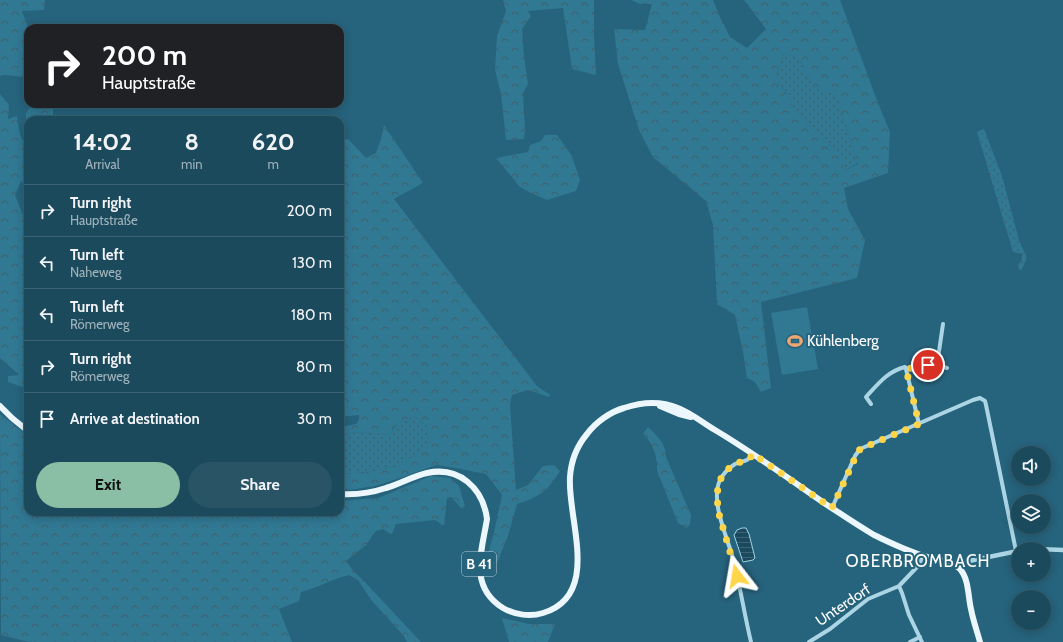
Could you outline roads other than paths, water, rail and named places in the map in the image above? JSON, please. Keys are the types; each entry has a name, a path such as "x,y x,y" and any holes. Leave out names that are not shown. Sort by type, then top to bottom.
{"main road":[{"name":"B 41","path":"344,494 376,491 421,475 436,472 450,473 465,480 481,497 486,511 487,519 479,567 482,583 486,591 497,604 513,613 530,615 543,613 555,608 568,596 574,585 578,572 578,552 571,501 570,479 576,450 589,431 608,415 622,408 648,403 667,405 676,407 727,437 873,534 923,556 948,562 958,568"},
{"path":"0,406 24,428"},
{"path":"958,568 965,579 980,642"}],"street":[{"path":"937,365 943,324"},
{"path":"870,404 866,397 883,378 897,369 937,365 947,368"},
{"path":"906,369 919,424"},
{"path":"832,508 860,449 976,398 980,398 985,401 1015,542"},
{"path":"751,642 735,564 719,514 717,496 719,482 724,474 733,465 747,460 753,454"},
{"path":"1051,550 1062,550"},
{"path":"958,568 969,561 1011,552"},
{"name":"Unterdorf","path":"809,642 830,629 868,600 899,586 918,566 923,556"},
{"path":"899,586 909,615 921,640 910,642"}],"place":[{"name":"Kühlenberg","path":"795,341"}],"district":[{"name":"OBERBROMBACH","path":"918,561"}]}
